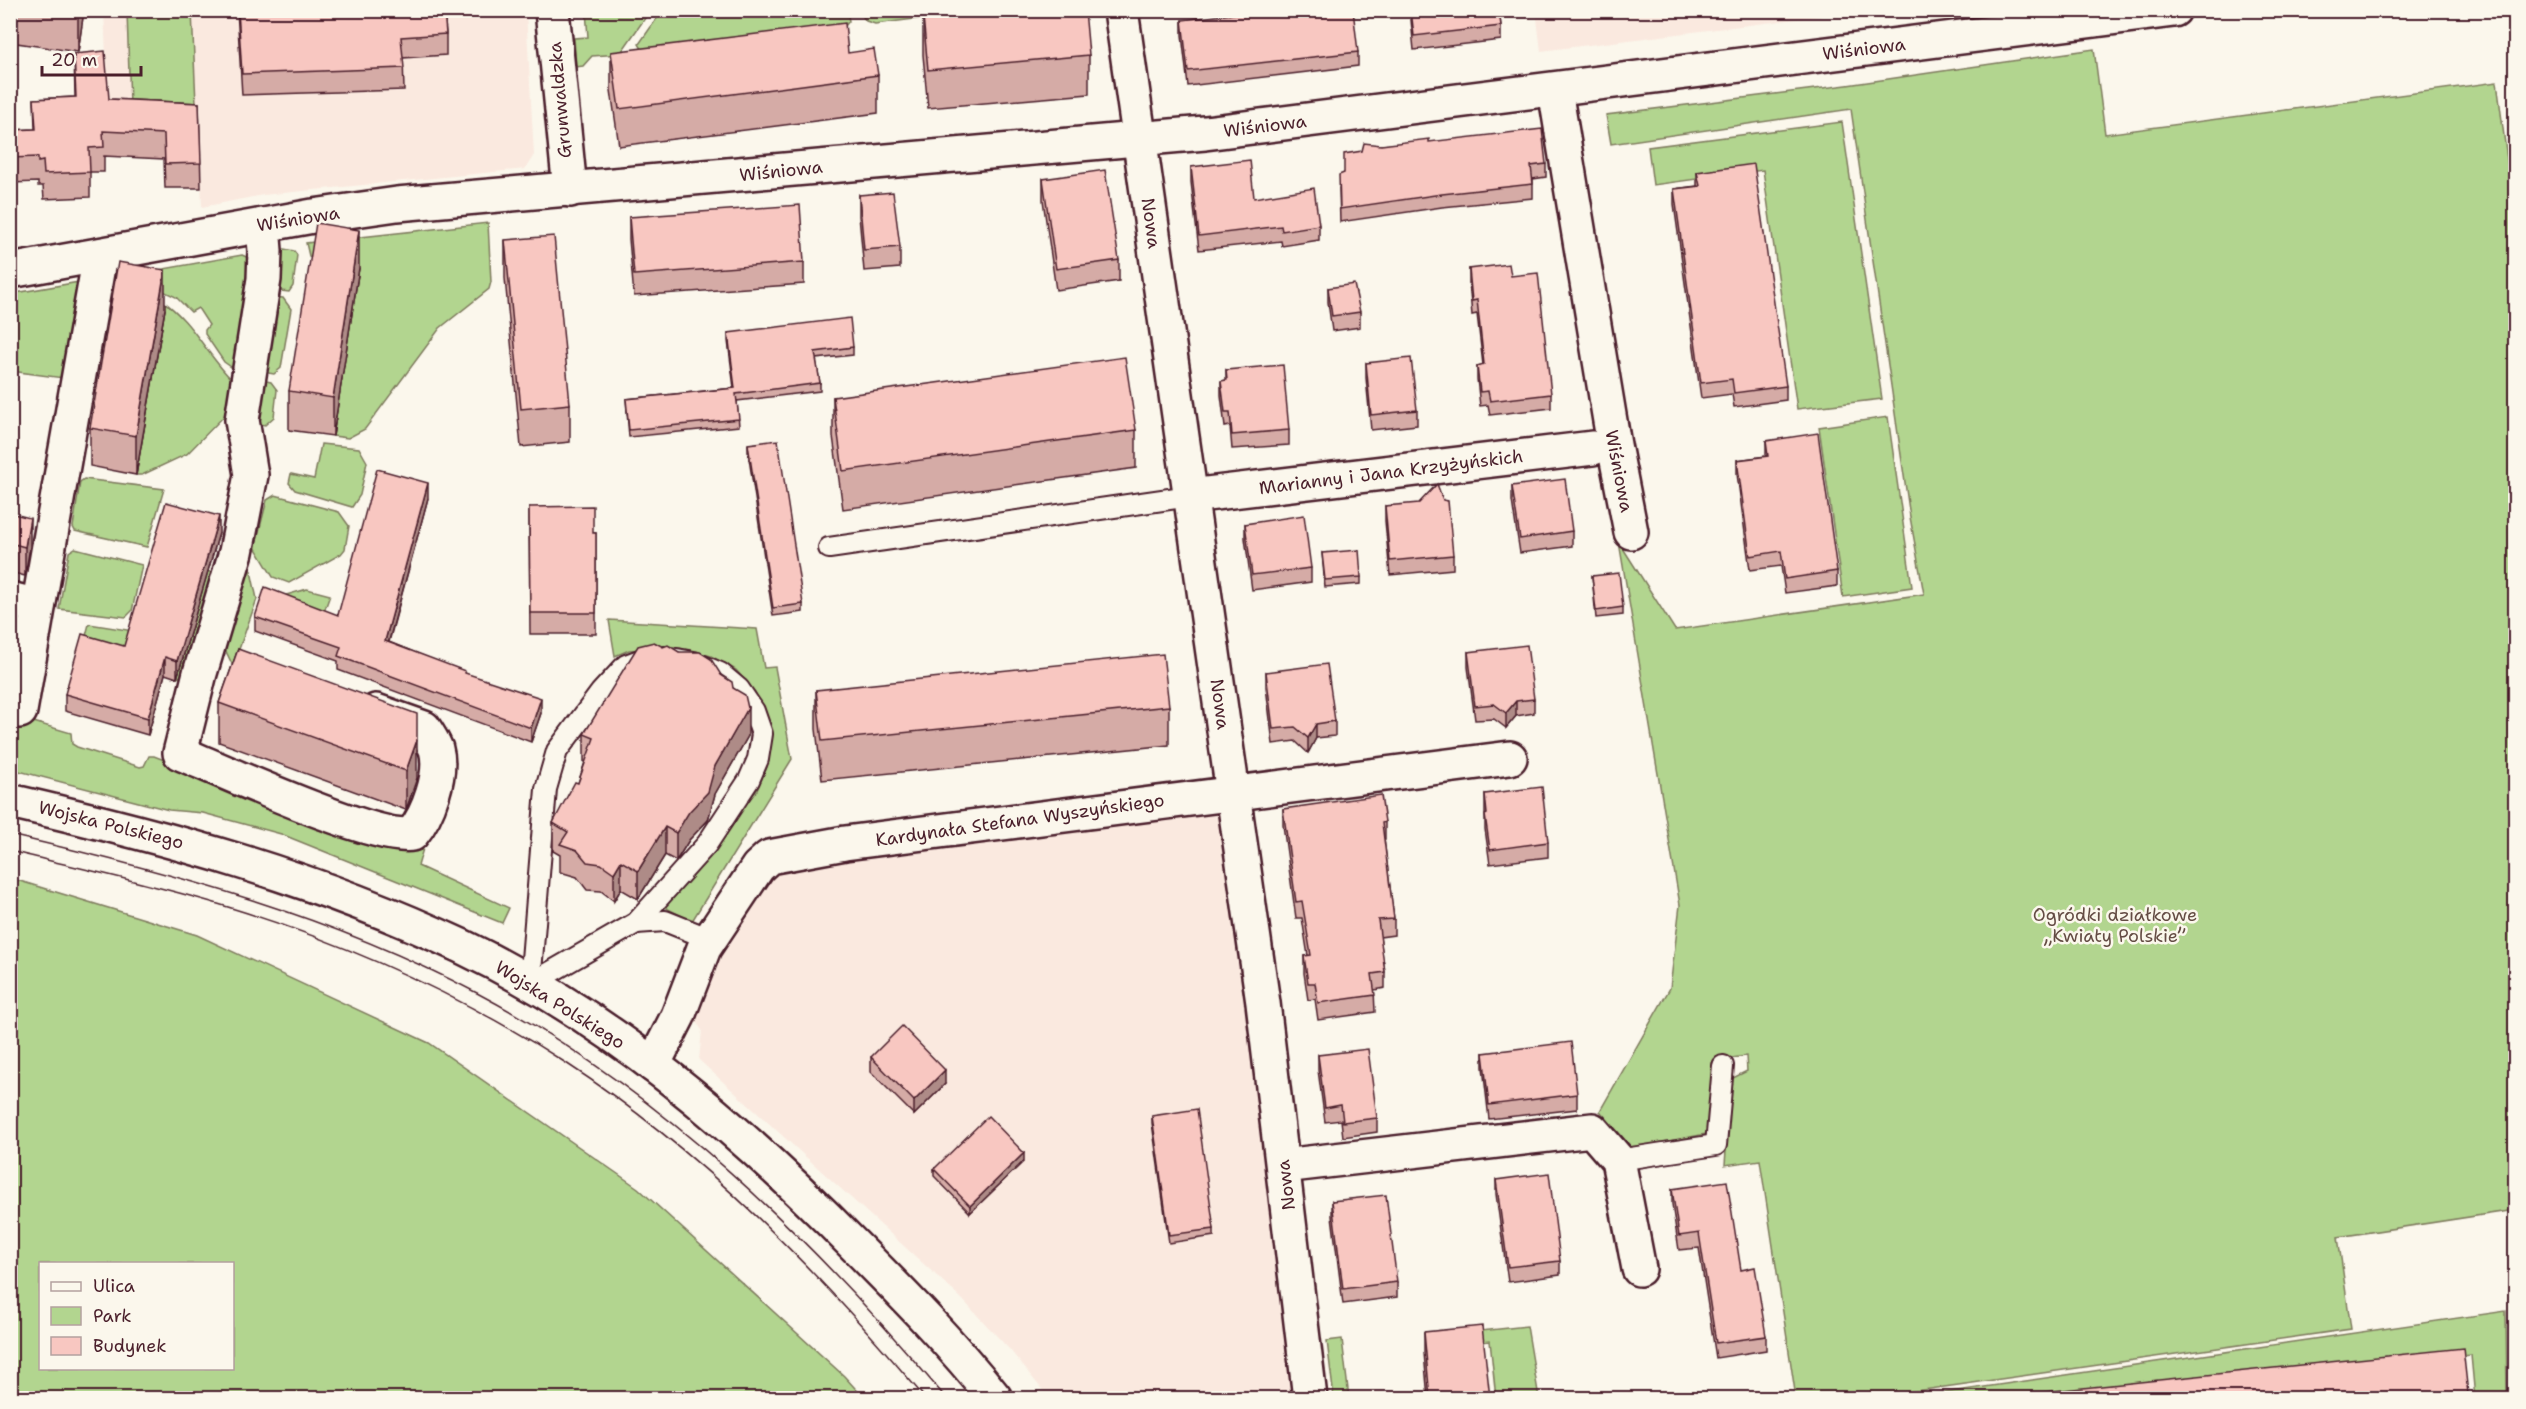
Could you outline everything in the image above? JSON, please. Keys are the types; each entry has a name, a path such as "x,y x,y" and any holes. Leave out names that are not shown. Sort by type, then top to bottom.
{"street":[{"name":"Grunwaldzka","path":"552,10 570,190"},
{"name":"Nowa","path":"1121,10 1283,1166 1310,1398"},
{"name":"Wiśniowa","path":"10,271 263,225 397,204 1081,142 1139,139 1555,90 2083,15 2174,10"},
{"name":"Wiśniowa","path":"1555,90 1614,445 1631,532"},
{"path":"263,225 266,251 264,279 242,420 249,482 236,552 200,673 180,753 338,816 391,834 412,834 425,812 438,768 435,748 424,728 346,700"},
{"path":"20,711 24,602 100,255"},
{"name":"Marianny i Jana Krzyżyńskich","path":"1190,496 1593,448"},
{"name":"Kardynała Stefana Wyszyńskiego","path":"653,1065 678,1016 710,939 747,881 769,857 845,843 1510,758"},
{"name":"Wojska Polskiego","path":"10,801 178,841 265,867 378,910 461,946 576,1011 653,1065 735,1130 809,1199 915,1307 995,1398"},
{"path":"1283,1166 1592,1130 1618,1160 1639,1269"}],"lane":[{"path":"829,548 1190,496"},
{"path":"665,657 694,662 720,673 739,689 754,711 762,734 758,759 748,780 707,844 636,923 530,984 546,789 556,751 601,692 626,665 642,659 665,657"},
{"path":"636,923 665,921 710,939"},
{"path":"1618,1160 1716,1145 1723,1066"}],"shaded area":[{"path":"1820,10 1821,16 1541,51 1536,11"},
{"path":"104,11 526,11 534,155 525,169 263,195 202,207 199,128 109,125"},
{"path":"1225,803 1300,1398 1049,1398 1010,1350 960,1297 699,1060 702,1030 689,1012 711,953 767,871"}],"green space":[{"path":"847,10 849,21 845,26 644,52 639,44 662,11"},
{"path":"127,11 192,11 196,104 130,106"},
{"path":"586,11 650,11 620,54 592,56 583,66 576,67 574,38 588,37"},
{"path":"859,11 978,11 875,24 866,21"},
{"name":"Ogródki działkowe „Kwiaty Polskie”","path":"2094,49 2105,134 2497,82 2516,229 2515,1210 2338,1237 2351,1329 1867,1398 1796,1398 1760,1160 1725,1165 1731,1079 1747,1071 1746,1056 1717,1060 1706,1134 1632,1148 1600,1111 1670,988 1680,905 1619,542 1675,630 1924,594 1910,517 1851,109 1611,144 1606,115 1847,85"},
{"path":"1842,122 1882,399 1797,409 1763,170 1653,185 1648,147"},
{"path":"488,223 491,282 489,289 440,328 365,429 348,438 333,436 359,268 316,261 309,256 306,243"},
{"path":"284,249 294,251 297,255 293,286 289,292 273,290 280,251"},
{"path":"242,255 251,259 234,369 224,362 205,334 209,325 198,308 191,312 176,297 130,275"},
{"path":"85,281 71,379 11,371 10,294"},
{"path":"271,297 283,298 291,309 281,368 274,374 262,372"},
{"path":"161,300 182,318 236,384 231,409 187,454 142,475 136,475 165,309"},
{"path":"261,380 271,382 277,390 274,417 265,425 255,423"},
{"path":"1888,417 1912,587 1843,597 1819,427"},
{"path":"321,444 359,448 367,462 360,495 352,507 295,490 289,483 291,474 314,479"},
{"path":"84,479 164,489 147,547 75,531 73,527 80,482"},
{"path":"275,495 339,512 349,526 345,549 341,554 289,583 273,577 255,547 267,500"},
{"path":"75,548 142,565 132,611 126,617 59,609 69,552"},
{"path":"246,548 257,599 233,666 221,641"},
{"path":"207,571 221,575 185,675 177,678"},
{"path":"307,589 330,595 321,620 265,601"},
{"path":"609,620 757,629 764,668 775,667 792,759 692,921 664,907 757,790 767,767 768,722 755,692 736,670 711,656 680,648 629,650 615,656"},
{"path":"89,624 134,631 124,663 82,651"},
{"path":"10,715 71,733 72,744 77,747 140,767 144,766 149,756 154,756 396,850 402,850 438,796 418,866 509,908 502,923 281,834 203,813 169,810 11,769"},
{"path":"10,878 197,935 429,1043 638,1188 844,1376 864,1398 11,1398"},
{"path":"2506,1311 2507,1398 2475,1398 2471,1355 2088,1398 1909,1398"},
{"path":"1527,1326 1539,1398 1496,1398 1490,1341 1435,1347 1434,1336"},
{"path":"1342,1339 1349,1398 1334,1398 1327,1341"}],"building":[{"path":"57,10 78,10 78,14"},
{"path":"238,10 444,10 446,34 401,37 404,68 242,74"},
{"path":"987,10 1085,10 1089,55 928,70 923,16"},
{"path":"1269,10 1353,10 1358,52 1188,71 1182,20"},
{"path":"1411,10 1499,10 1501,26 1414,36"},
{"path":"845,23 848,53 874,49 878,75 619,109 611,52"},
{"path":"105,51 109,99 199,103 201,163 165,164 164,134 103,131 104,147 89,148 90,172 44,174 43,161 38,162 38,157 10,158 10,130 36,129 34,99 76,97 74,54"},
{"path":"1542,129 1546,164 1531,166 1533,184 1340,209 1339,175 1344,173 1344,154 1362,151 1364,143 1381,145 1429,139 1429,142"},
{"path":"1250,160 1254,198 1314,188 1319,225 1282,231 1281,226 1199,236 1191,167"},
{"path":"1754,164 1786,386 1734,393 1732,379 1701,383 1674,189 1700,186 1697,172"},
{"path":"1105,170 1119,260 1056,269 1043,179"},
{"path":"893,192 900,247 864,250 859,195"},
{"path":"800,205 804,262 634,275 629,217"},
{"path":"316,223 359,230 333,398 289,391"},
{"path":"554,236 570,404 521,409 505,240"},
{"path":"118,262 165,270 136,436 90,428"},
{"path":"1509,264 1511,276 1538,273 1551,394 1490,401 1488,391 1480,392 1477,366 1484,364 1477,300 1472,301 1469,269"},
{"path":"1354,284 1360,312 1332,316 1328,288"},
{"path":"850,318 853,347 815,352 820,383 736,394 739,419 629,430 626,399 735,388 728,333"},
{"path":"1125,357 1136,430 843,471 833,397"},
{"path":"1411,358 1417,410 1371,415 1366,363"},
{"path":"1283,365 1289,430 1232,435 1230,412 1225,412 1221,381 1227,380 1226,370"},
{"path":"1818,433 1837,571 1785,579 1781,551 1750,556 1737,460 1768,456 1766,441"},
{"path":"778,440 803,604 773,608 748,444"},
{"path":"377,469 428,483 385,641 465,671 465,673 541,698 531,728 338,656 341,647 255,617 265,587 338,615"},
{"path":"1565,479 1572,531 1520,539 1512,486"},
{"path":"1437,484 1443,500 1448,501 1453,555 1390,561 1385,506 1419,503"},
{"path":"166,502 219,516 177,661 165,657 148,718 65,694 82,634 124,646"},
{"path":"593,506 593,533 596,533 596,613 530,613 529,507"},
{"path":"10,513 30,518 25,547 10,543"},
{"path":"1304,515 1311,568 1252,575 1245,524"},
{"path":"1359,550 1361,577 1325,580 1322,553"},
{"path":"1619,573 1623,607 1596,611 1592,576"},
{"path":"654,642 663,647 668,645 679,652 700,652 711,659 721,675 732,682 733,688 745,695 748,708 715,766 708,792 689,812 676,833 665,827 638,871 621,861 614,873 601,864 587,862 577,850 560,844 568,832 553,823 575,782 578,783 594,738 584,734 638,646"},
{"path":"1527,645 1534,699 1516,701 1506,713 1494,704 1475,706 1468,652"},
{"path":"238,649 417,714 417,740 406,771 219,703"},
{"path":"1163,654 1169,706 822,741 816,690"},
{"path":"1327,664 1335,721 1316,724 1308,738 1295,727 1273,729 1266,672"},
{"path":"1542,787 1548,842 1490,850 1485,815 1487,814 1485,794"},
{"path":"1381,795 1385,822 1382,823 1394,919 1378,920 1385,972 1372,974 1375,995 1318,1003 1315,983 1308,983 1304,956 1311,955 1302,901 1296,902 1283,809"},
{"path":"902,1026 945,1070 914,1101 871,1057"},
{"path":"1571,1042 1577,1094 1489,1105 1483,1053"},
{"path":"1368,1049 1377,1118 1343,1122 1341,1105 1325,1108 1318,1055"},
{"path":"1197,1109 1214,1229 1169,1235 1152,1116"},
{"path":"988,1116 1024,1153 970,1206 934,1169"},
{"path":"1549,1173 1560,1261 1508,1267 1496,1180"},
{"path":"1727,1181 1741,1270 1755,1267 1766,1336 1716,1343 1699,1233 1679,1236 1672,1189"},
{"path":"1386,1195 1397,1282 1343,1289 1332,1201"},
{"path":"1482,1326 1490,1398 1430,1398 1424,1332"},
{"path":"2463,1348 2468,1394 2423,1398 1988,1398"}],"tram line":[{"path":"10,835 130,864 308,919 422,966 477,993 545,1032 609,1075 671,1122 731,1173 788,1226 842,1282 946,1398"},
{"path":"10,851 147,884 272,921 402,973 486,1015 566,1063 616,1098 712,1175 757,1217 844,1306 925,1398"}]}
